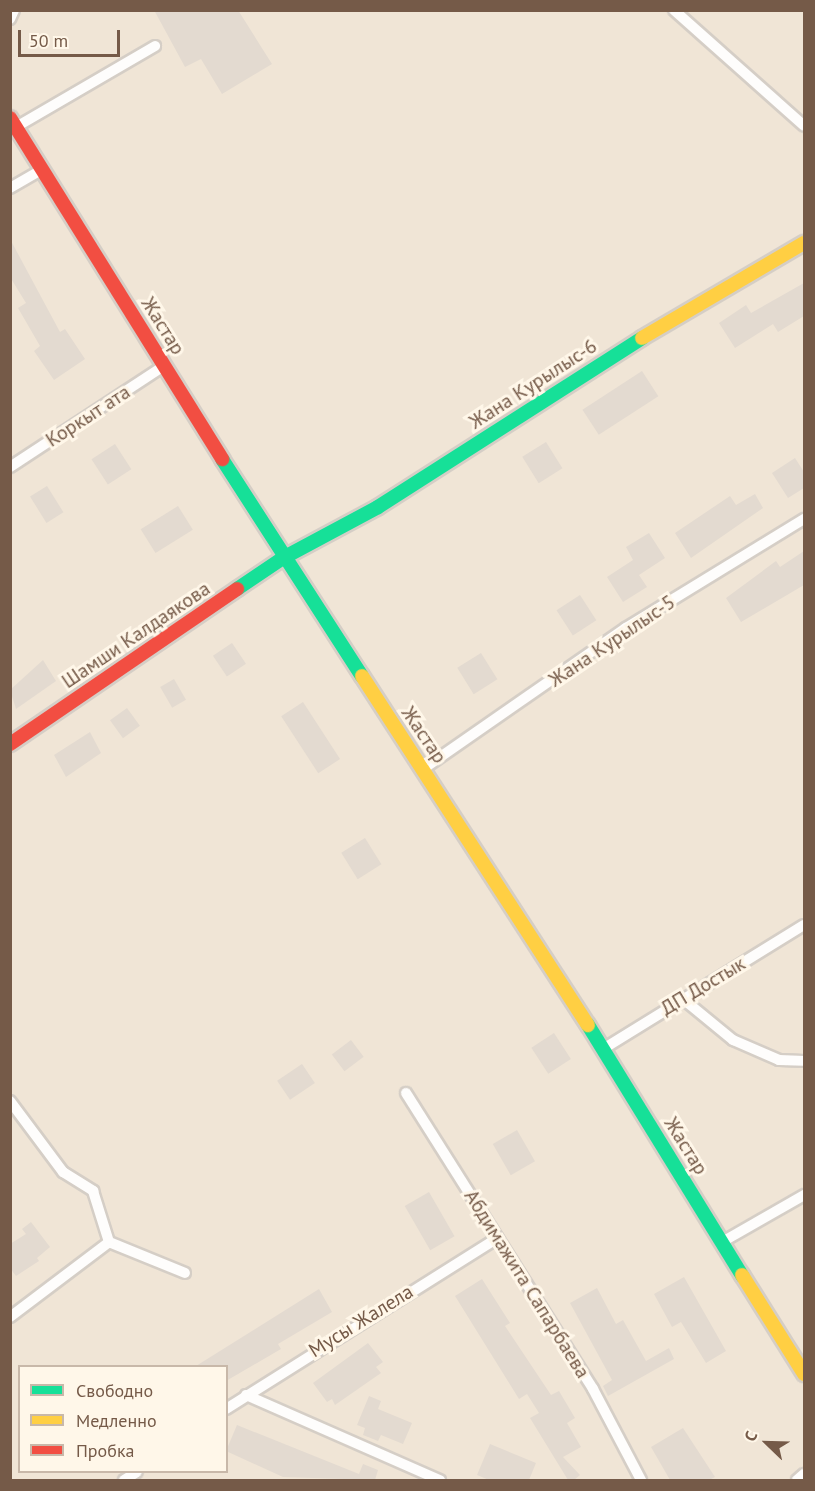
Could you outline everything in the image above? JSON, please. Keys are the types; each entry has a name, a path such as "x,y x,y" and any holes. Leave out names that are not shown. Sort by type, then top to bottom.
{"street":[{"path":"10,19 14,10"},
{"path":"674,10 804,126"},
{"path":"13,123 155,46"},
{"name":"Жастар","path":"13,123 283,558 423,769 603,1049 804,1374"},
{"path":"10,188 41,170"},
{"name":"Жана Курылыс-6","path":"283,558 378,507 636,342 804,243"},
{"name":"Коркыт ата","path":"10,467 165,366"},
{"name":"Жана Курылыс-5","path":"423,769 626,628 804,519"},
{"name":"Шамши Калдаякова","path":"10,744 283,558"},
{"name":"ДП Достык","path":"603,1049 804,925"},
{"path":"683,999 733,1040 779,1060 804,1061"},
{"name":"Абдимажита Сапарбаева","path":"406,1093 594,1389 641,1480"},
{"path":"10,1101 63,1172 93,1191 109,1242 185,1274"},
{"path":"722,1242 804,1195"},
{"name":"Мусы Жалела","path":"228,1408 498,1238"},
{"path":"10,1317 109,1242"},
{"path":"246,1395 440,1480"},
{"path":"797,1480 804,1474"}],"shaded area":[{"path":"10,11 804,11 804,1480 11,1480"}],"building":[{"path":"154,10 238,10 272,64 222,94 201,59 185,67"},
{"path":"10,239 60,332 65,329 85,359 54,380 34,351 40,346 18,308 26,303 10,277"},
{"path":"804,283 804,316 778,332 773,324 735,348 719,323 746,305 751,313"},
{"path":"642,371 658,396 599,435 582,410"},
{"path":"546,442 562,468 539,483 522,457"},
{"path":"115,444 131,469 108,484 92,459"},
{"path":"795,458 804,472 804,488 788,498 772,473"},
{"path":"47,486 63,512 46,523 30,497"},
{"path":"755,494 763,508 691,558 675,533 730,496 736,505"},
{"path":"178,506 193,530 156,553 141,529"},
{"path":"649,533 665,558 639,575 647,587 623,602 607,577 633,560 626,547"},
{"path":"804,551 804,585 741,622 726,598 776,561 780,567"},
{"path":"580,595 596,620 573,635 557,610"},
{"path":"232,643 246,664 227,677 213,656"},
{"path":"481,653 497,679 474,694 457,668"},
{"path":"43,660 56,681 16,709 10,690"},
{"path":"174,679 186,700 172,708 160,687"},
{"path":"303,702 340,759 318,773 281,716"},
{"path":"127,708 140,726 123,738 110,720"},
{"path":"90,732 101,753 66,777 54,755"},
{"path":"365,838 381,864 358,879 341,853"},
{"path":"554,1033 571,1059 548,1074 531,1048"},
{"path":"351,1040 364,1057 344,1071 332,1054"},
{"path":"302,1064 315,1083 290,1100 277,1081"},
{"path":"517,1130 535,1161 511,1175 493,1144"},
{"path":"429,1192 454,1236 430,1250 405,1206"},
{"path":"31,1222 50,1247 37,1258 39,1261 16,1276 10,1268 10,1244 26,1234 22,1229"},
{"path":"684,1277 726,1351 706,1363 681,1322 672,1327 654,1294"},
{"path":"482,1279 510,1323 505,1326 551,1395 559,1391 575,1418 567,1423 581,1447 563,1457 580,1475 574,1480 568,1480 530,1418 539,1413 527,1394 519,1399 455,1296"},
{"path":"597,1288 616,1324 623,1320 646,1361 669,1348 674,1359 608,1396 603,1386 612,1380 570,1303"},
{"path":"319,1289 332,1312 278,1344 281,1349 228,1380 228,1365 198,1365"},
{"path":"368,1343 383,1362 376,1367 381,1373 335,1405 332,1399 327,1402 313,1383"},
{"path":"369,1396 381,1401 378,1409 412,1423 403,1444 381,1435 378,1441 363,1435 365,1428 357,1425"},
{"path":"237,1425 359,1474 363,1464 378,1470 375,1480 283,1477 228,1452"},
{"path":"683,1428 715,1477 709,1480 670,1480 651,1447"},
{"path":"490,1444 536,1463 529,1480 489,1480 477,1475"}],"traffic: fast":[{"path":"237,589 283,558 378,507 642,338"},
{"path":"222,459 362,676"},
{"path":"588,1025 742,1275"}],"traffic: slow":[{"path":"642,338 804,243"},
{"path":"362,676 588,1025"},
{"path":"742,1275 804,1374"}],"traffic: jam":[{"path":"10,118 222,459"},
{"path":"10,744 237,589"}]}
